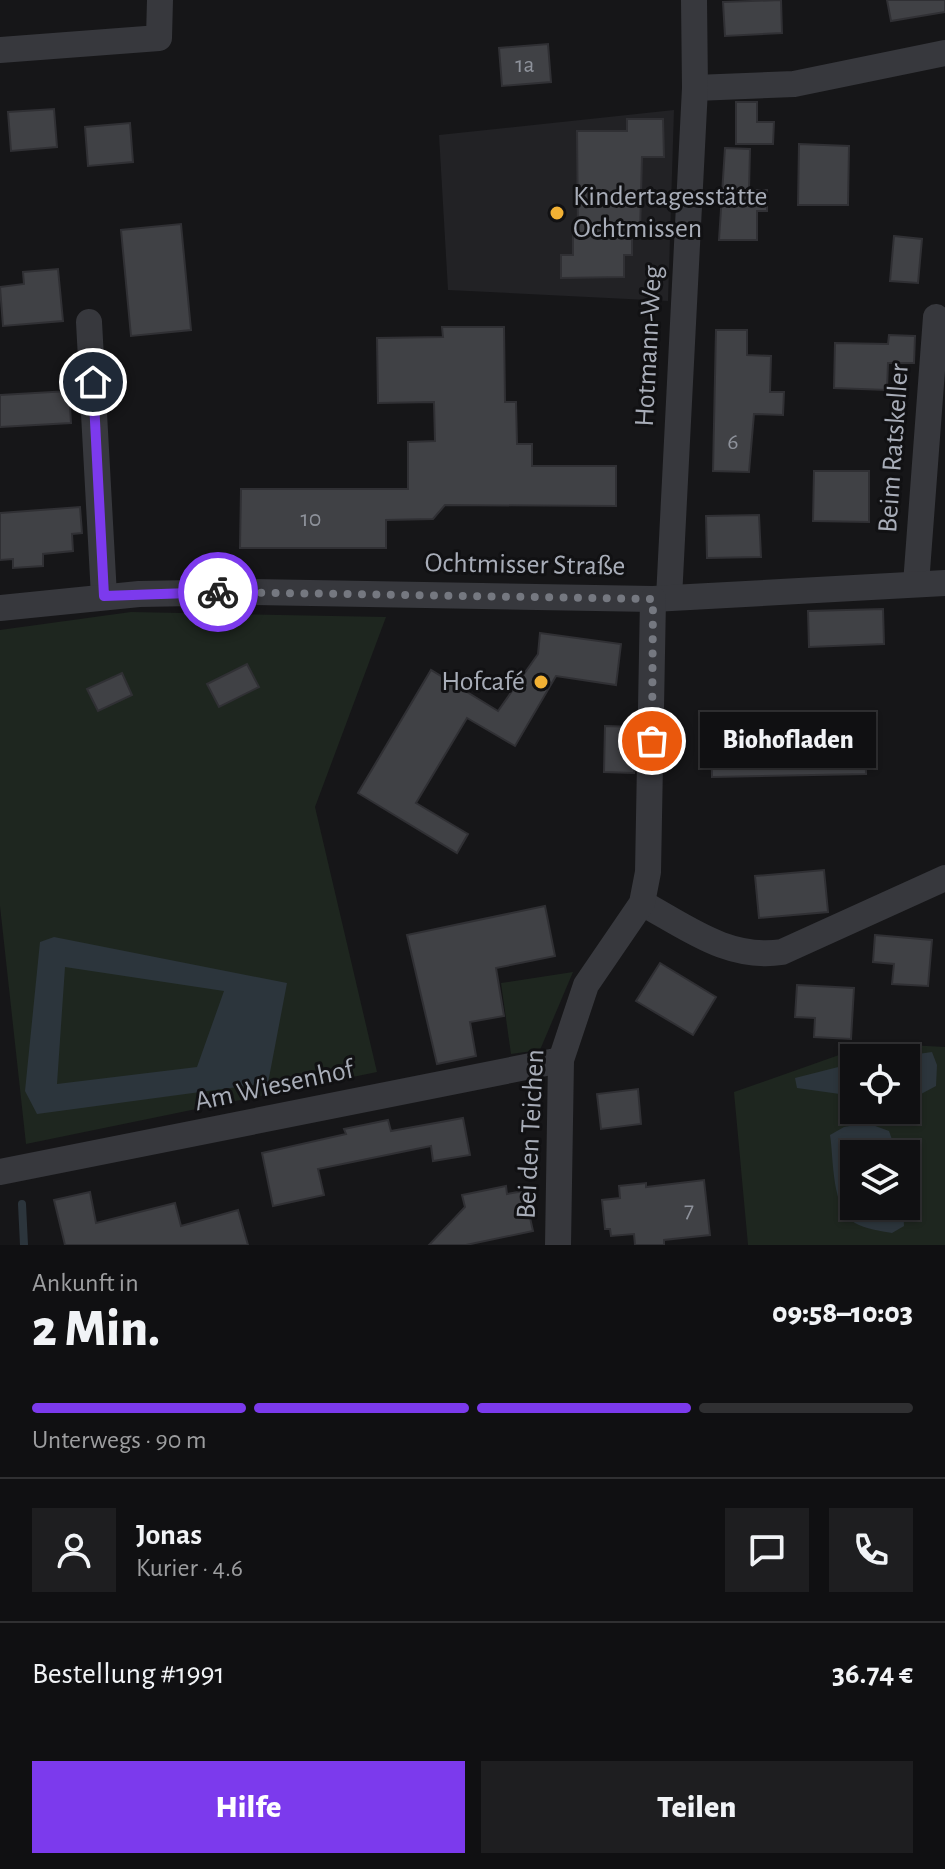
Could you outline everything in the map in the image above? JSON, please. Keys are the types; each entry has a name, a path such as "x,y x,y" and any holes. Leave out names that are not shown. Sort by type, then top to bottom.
{"street":[{"path":"0,50 159,38 160,0"},
{"name":"Hotmann-Weg","path":"642,903 651,836 661,599 695,88 694,0"},
{"path":"695,88 794,84 945,53"},
{"name":"Beim Ratskeller","path":"916,584 936,317"},
{"path":"89,322 104,596"},
{"name":"Ochtmisser Straße","path":"0,608 104,596 250,592 661,599 945,583"},
{"path":"642,903 731,951 756,956 782,952 945,878"},
{"name":"Bei den Teichen","path":"558,1245 561,1060 586,985 642,903"},
{"name":"Am Wiesenhof","path":"0,1172 561,1060"}],"shaded area":[{"name":"Kindertagesstätte Ochtmissen","path":"674,110 668,301 448,290 439,135"},
{"path":"131,612 386,617 315,807 377,1072 26,1144 0,906 0,630"},
{"path":"54,937 287,983 268,1083 37,1114 25,1091 40,942","holes":["65,967 224,991 197,1067 57,1084"]},
{"path":"573,972 540,1050 511,1054 501,983"},
{"path":"920,1046 945,1047 945,1245 748,1245 734,1092 840,1055 840,1124 920,1124"},
{"path":"932,1052 937,1065 936,1086 920,1095 920,1054"},
{"path":"840,1067 840,1094 797,1088 795,1078"},
{"path":"870,1124 889,1131 892,1140 840,1140 840,1200 830,1135 844,1127"},
{"path":"852,1220 904,1220 904,1226 892,1233"}],"building":[{"path":"781,0 782,33 725,36 723,2"},
{"path":"887,0 945,0 945,12 891,21"},
{"path":"548,44 551,82 502,86 499,48"},
{"path":"736,102 757,102 757,122 774,122 773,144 736,144"},
{"path":"54,109 57,147 11,151 8,112"},
{"path":"627,119 663,119 664,157 642,157 640,233 632,233 632,255 624,255 624,277 561,278 561,255 573,255 573,231 578,231 577,131 627,131"},
{"path":"130,123 133,162 88,166 85,127"},
{"path":"799,144 849,146 848,205 798,205"},
{"path":"725,148 750,149 749,190 767,190 767,211 757,211 757,240 719,240"},
{"path":"181,224 191,330 131,336 121,230"},
{"path":"894,236 922,239 918,283 890,281"},
{"path":"58,269 63,321 3,326 0,287 24,284 23,272"},
{"path":"442,327 504,327 505,402 516,402 517,444 532,444 532,466 616,466 616,506 445,505 433,519 386,520 386,548 240,548 241,489 408,489 408,442 435,441 434,402 378,403 377,338 443,337"},
{"path":"716,330 747,330 747,355 771,356 770,392 784,392 783,415 754,414 749,472 713,471"},
{"path":"889,335 915,336 914,363 888,363 887,390 834,388 835,343 888,344"},
{"path":"69,391 71,423 0,427 0,395"},
{"path":"814,471 869,471 869,522 813,521"},
{"path":"80,507 82,533 72,534 73,551 43,554 43,566 13,568 13,559 0,560 0,513"},
{"path":"759,515 761,557 707,558 706,516"},
{"path":"883,609 884,644 809,647 808,611"},
{"path":"540,633 621,644 616,685 556,676 515,746 467,718 416,803 468,834 457,853 358,793 431,670 498,711 538,654"},
{"path":"247,664 259,687 219,707 207,684"},
{"path":"122,673 132,695 98,711 87,689"},
{"path":"865,719 866,774 712,777 711,722"},
{"path":"605,726 635,727 634,773 604,772"},
{"path":"824,870 828,912 759,918 755,876"},
{"path":"545,906 555,956 496,968 504,1016 470,1022 476,1056 437,1064 407,935"},
{"path":"875,935 932,940 928,986 892,984 894,964 873,962"},
{"path":"660,963 716,997 693,1035 636,1001"},
{"path":"797,985 854,988 851,1039 814,1037 815,1018 795,1017"},
{"path":"638,1089 641,1124 601,1129 597,1094"},
{"path":"463,1118 470,1155 433,1161 431,1146 318,1169 324,1195 273,1206 262,1153 346,1134 344,1129 388,1120 391,1131"},
{"path":"704,1180 710,1235 664,1240 664,1245 635,1245 634,1234 611,1236 610,1229 605,1229 602,1200 620,1198 619,1186 646,1183 646,1187"},
{"path":"506,1186 507,1194 524,1191 533,1231 466,1245 429,1245 465,1207 462,1195"},
{"path":"90,1192 96,1223 175,1203 181,1226 238,1210 248,1245 65,1245 54,1200"}],"waterway":[{"path":"22,1204 24,1245"}],"way so far":[{"path":"218,592 653,599 652,741"}],"place":[{"name":"Kindertagesstätte Ochtmissen","path":"557,213"},
{"name":"Hofcafé","path":"541,682"},
{"name":"Biohofladen","path":"652,741"}],"route":[{"path":"93,382 104,596 218,592"}]}
